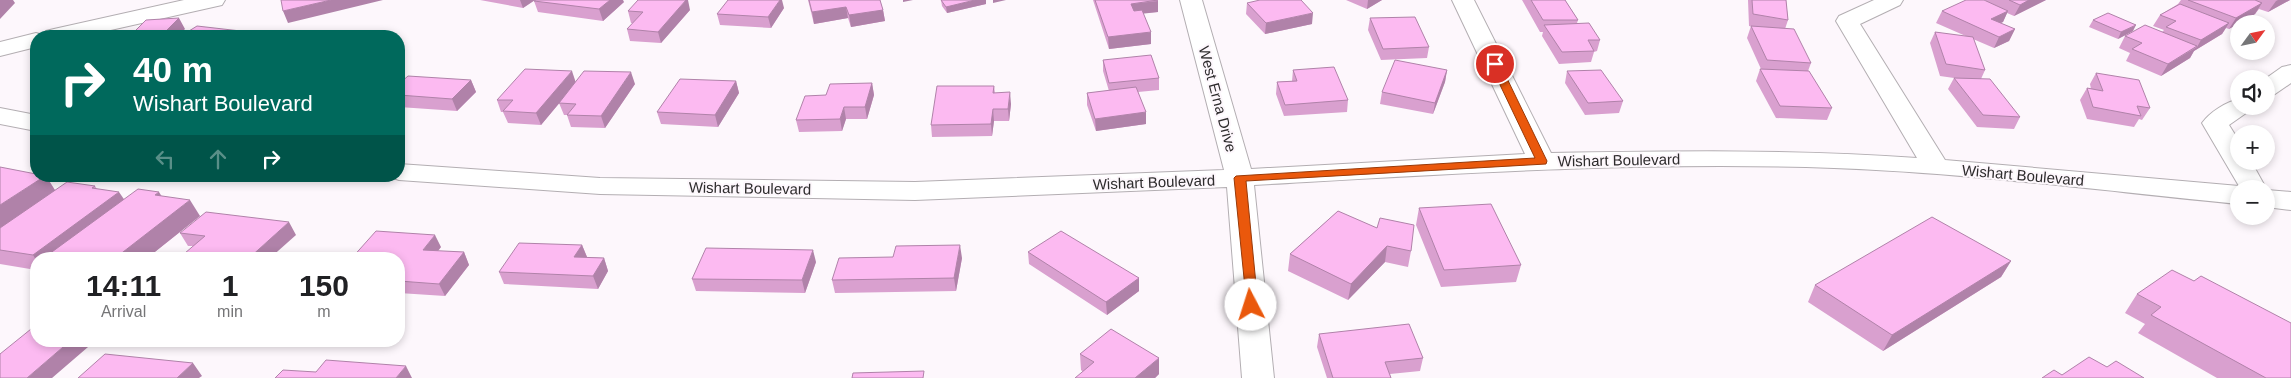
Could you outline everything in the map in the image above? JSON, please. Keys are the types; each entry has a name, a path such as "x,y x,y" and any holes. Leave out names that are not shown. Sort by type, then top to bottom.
{"street":[{"path":"81,30 214,0"},
{"name":"West Erna Drive","path":"1191,0 1240,178 1258,378"},
{"path":"1464,0 1542,161"},
{"path":"1892,0 1847,21 1936,167"},
{"path":"0,49 30,42"},
{"path":"2275,83 2291,72"},
{"path":"2230,112 2215,122 2249,180"},
{"path":"0,116 30,122"},
{"name":"Wishart Boulevard","path":"405,172 600,186 915,191 1240,178 1542,161 1730,158 1835,160 1936,167 2230,194"},
{"path":"2275,199 2291,201"}],"building":[{"path":"281,0 331,0 283,11"},
{"path":"610,0 599,9 534,1"},
{"path":"638,0 686,0 658,32 627,29 643,12 628,11"},
{"path":"728,0 780,0 768,17 717,14"},
{"path":"809,0 880,0 883,10 849,15 846,7 812,12"},
{"path":"941,0 975,0 946,7"},
{"path":"1095,0 1158,0 1131,4 1134,11 1142,10 1151,32 1108,37"},
{"path":"1260,0 1301,0 1313,13 1266,23 1247,3"},
{"path":"1531,0 1565,0 1578,20 1543,20"},
{"path":"1752,0 1786,0 1788,20 1753,14"},
{"path":"1966,0 1984,0 2008,11 1991,19 2015,29 1999,37 1942,11"},
{"path":"2009,0 2029,0 2020,5"},
{"path":"2188,0 2255,0 2262,3 2241,15 2230,16"},
{"path":"2180,4 2229,23 2201,40 2166,27 2176,21 2160,15"},
{"path":"2108,13 2136,25 2121,32 2093,20"},
{"path":"1415,17 1429,47 1383,49 1370,18"},
{"path":"179,18 167,30 136,30 146,20"},
{"path":"1589,23 1600,40 1588,40 1594,51 1562,52 1544,25"},
{"path":"2145,25 2197,46 2168,64 2132,49 2142,43 2125,36"},
{"path":"197,26 232,30 191,30"},
{"path":"1751,26 1794,29 1811,63 1767,60"},
{"path":"1935,32 1973,37 1985,70 1946,64"},
{"path":"1151,55 1159,78 1109,83 1103,60"},
{"path":"1395,60 1447,70 1435,103 1382,92"},
{"path":"1334,67 1348,100 1285,105 1277,82 1297,81 1293,70"},
{"path":"525,69 572,71 536,113 503,111 513,100 497,100"},
{"path":"1760,69 1809,71 1832,108 1780,106"},
{"path":"1601,70 1623,101 1588,103 1567,71"},
{"path":"584,71 631,72 601,116 567,115 576,104 559,103"},
{"path":"2096,73 2139,80 2150,108 2137,106 2141,116 2093,107 2087,88 2103,91"},
{"path":"408,76 471,80 452,99 405,95 405,79"},
{"path":"1954,78 1990,79 2020,117 1983,115"},
{"path":"680,79 736,81 715,115 657,112"},
{"path":"872,83 865,107 844,107 840,119 796,120 805,96 826,95 830,84"},
{"path":"937,86 994,86 993,93 1010,92 1008,109 993,109 991,124 931,125"},
{"path":"1136,87 1146,112 1095,119 1087,93"},
{"path":"0,167 30,173 30,182 36,182 0,205"},
{"path":"67,182 119,192 37,252 30,252 30,255 0,250 0,228"},
{"path":"138,189 159,192 155,195 190,200 123,252 52,252"},
{"path":"1491,204 1521,265 1444,270 1419,208"},
{"path":"1338,211 1377,228 1380,218 1414,225 1411,251 1387,246 1351,284 1290,254"},
{"path":"206,212 289,222 256,252 186,252 205,236 180,233"},
{"path":"1932,217 2011,261 1892,335 1815,285"},
{"path":"376,231 435,235 423,250 464,252 439,284 405,281 405,252 357,252"},
{"path":"1061,231 1139,278 1106,302 1028,252"},
{"path":"519,243 582,245 574,257 604,258 593,276 499,272"},
{"path":"960,245 954,278 832,280 839,258 893,257 896,246"},
{"path":"706,248 813,250 802,280 692,279"},
{"path":"2172,270 2194,281 2201,276 2291,323 2291,378 2266,378 2151,315 2161,307 2137,294"},
{"path":"1409,324 1423,358 1385,362 1391,378 1333,378 1319,334"},
{"path":"1111,329 1159,358 1135,378 1075,378 1094,362 1080,354"},
{"path":"30,330 30,347 63,347 27,378 0,378 0,354"},
{"path":"105,354 193,363 177,378 78,378"},
{"path":"2089,357 2107,367 2116,361 2144,378 2042,378 2054,370 2062,375"},
{"path":"326,360 406,366 396,378 275,378 283,370 316,372"},
{"path":"924,371 923,378 852,378 853,373"}],"route":[{"path":"1251,305 1240,178 1542,161 1495,64"}]}
